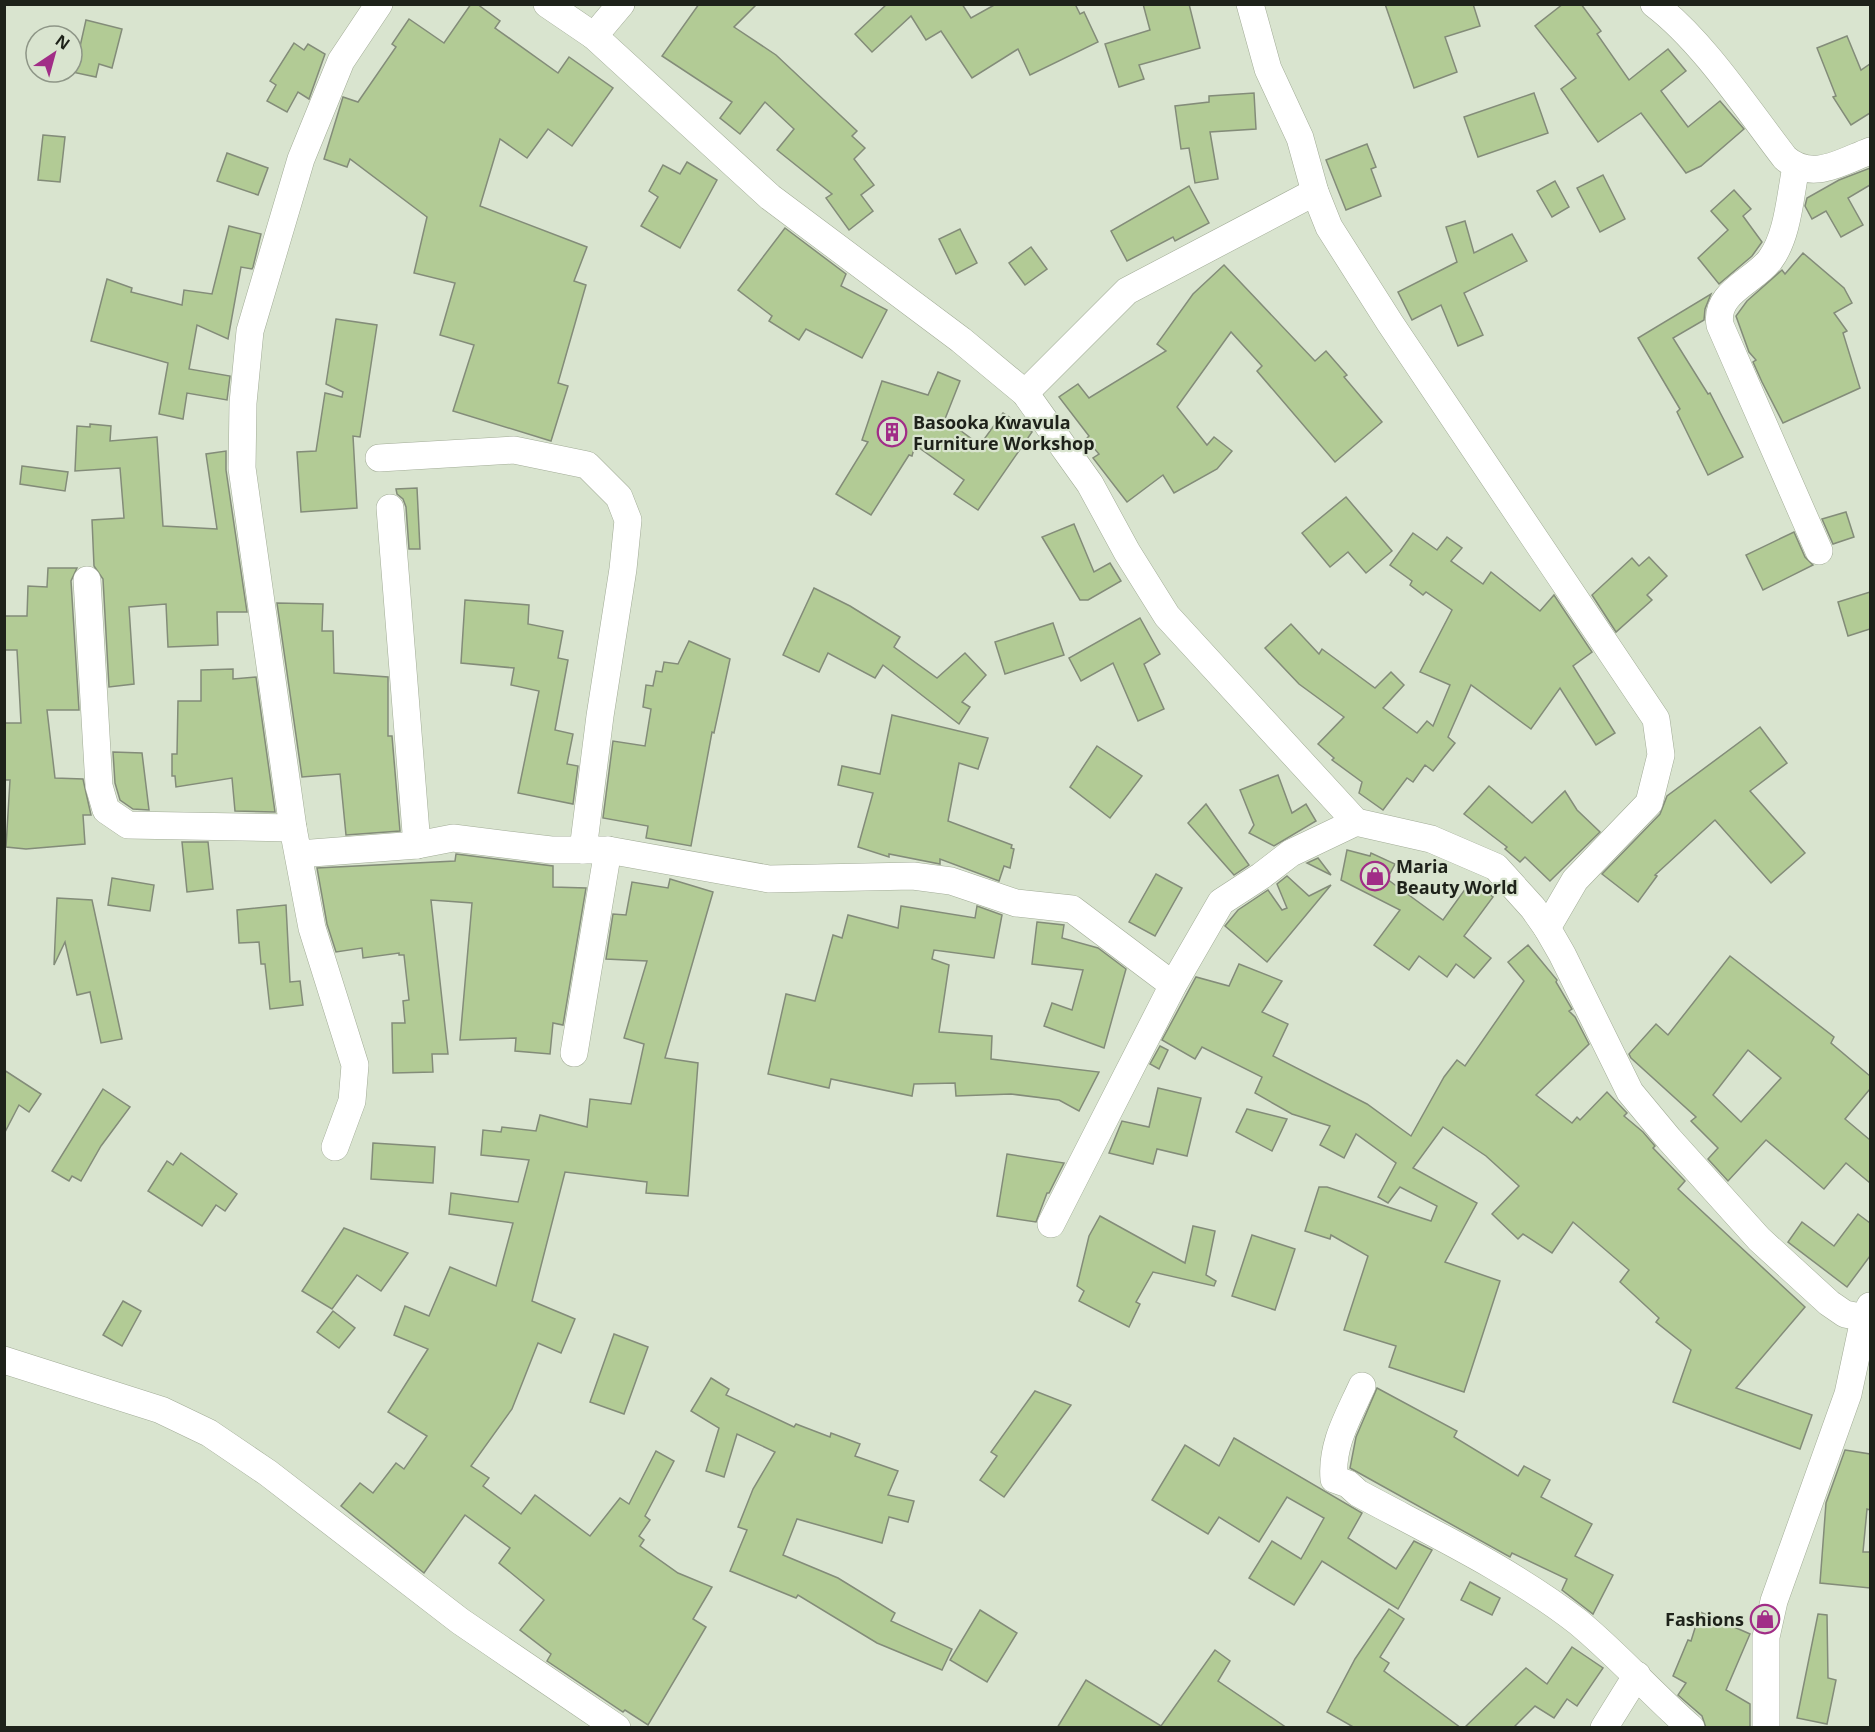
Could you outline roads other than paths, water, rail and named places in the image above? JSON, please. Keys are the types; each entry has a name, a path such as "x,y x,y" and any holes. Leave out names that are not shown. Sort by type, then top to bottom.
{"street":[{"path":"335,1147 352,1101 355,1065 312,928 293,828 242,468 243,404 250,331 301,159 341,61 379,4"},
{"path":"547,4 594,36 770,197 961,340 1024,393 1090,484 1127,552 1167,616 1356,822 1431,839 1496,867 1533,908 1563,954 1630,1092 1759,1239 1829,1303 1845,1314 1868,1314 1848,1394 1774,1601 1766,1637 1767,1728"},
{"path":"594,36 621,4"},
{"path":"1250,4 1268,69 1300,138 1315,192 1329,227 1656,719 1661,755 1649,802 1575,880 1547,928"},
{"path":"1654,4 1671,17 1785,158 1796,167 1809,170 1825,168 1870,151"},
{"path":"1796,167 1779,243 1770,260 1723,301 1718,314 1720,325 1819,551"},
{"path":"1024,393 1100,315 1127,291 1315,192"},
{"path":"379,458 514,450 586,465 620,497 628,520 624,569 600,716 595,850 574,1053"},
{"path":"390,508 417,845"},
{"path":"87,580 99,786 106,810 128,825 293,828"},
{"path":"1051,1224 1173,986 1221,902 1291,853 1356,822"},
{"path":"299,854 417,845 453,838 551,850 595,850 769,879 913,876 951,881 1016,903 1071,909 1173,986"},
{"path":"4,1360 161,1410 209,1433 268,1473 460,1621 617,1728"},
{"path":"1362,1386 1336,1445 1334,1479 1348,1484 1358,1493 1521,1582 1577,1621 1691,1728"},
{"path":"1604,1728 1637,1675"}],"place":[{"name":"Basooka Kwavula Furniture Workshop","path":"892,432"},
{"name":"Maria Beauty World","path":"1375,876"},
{"name":"Fashions","path":"1765,1619"}]}
